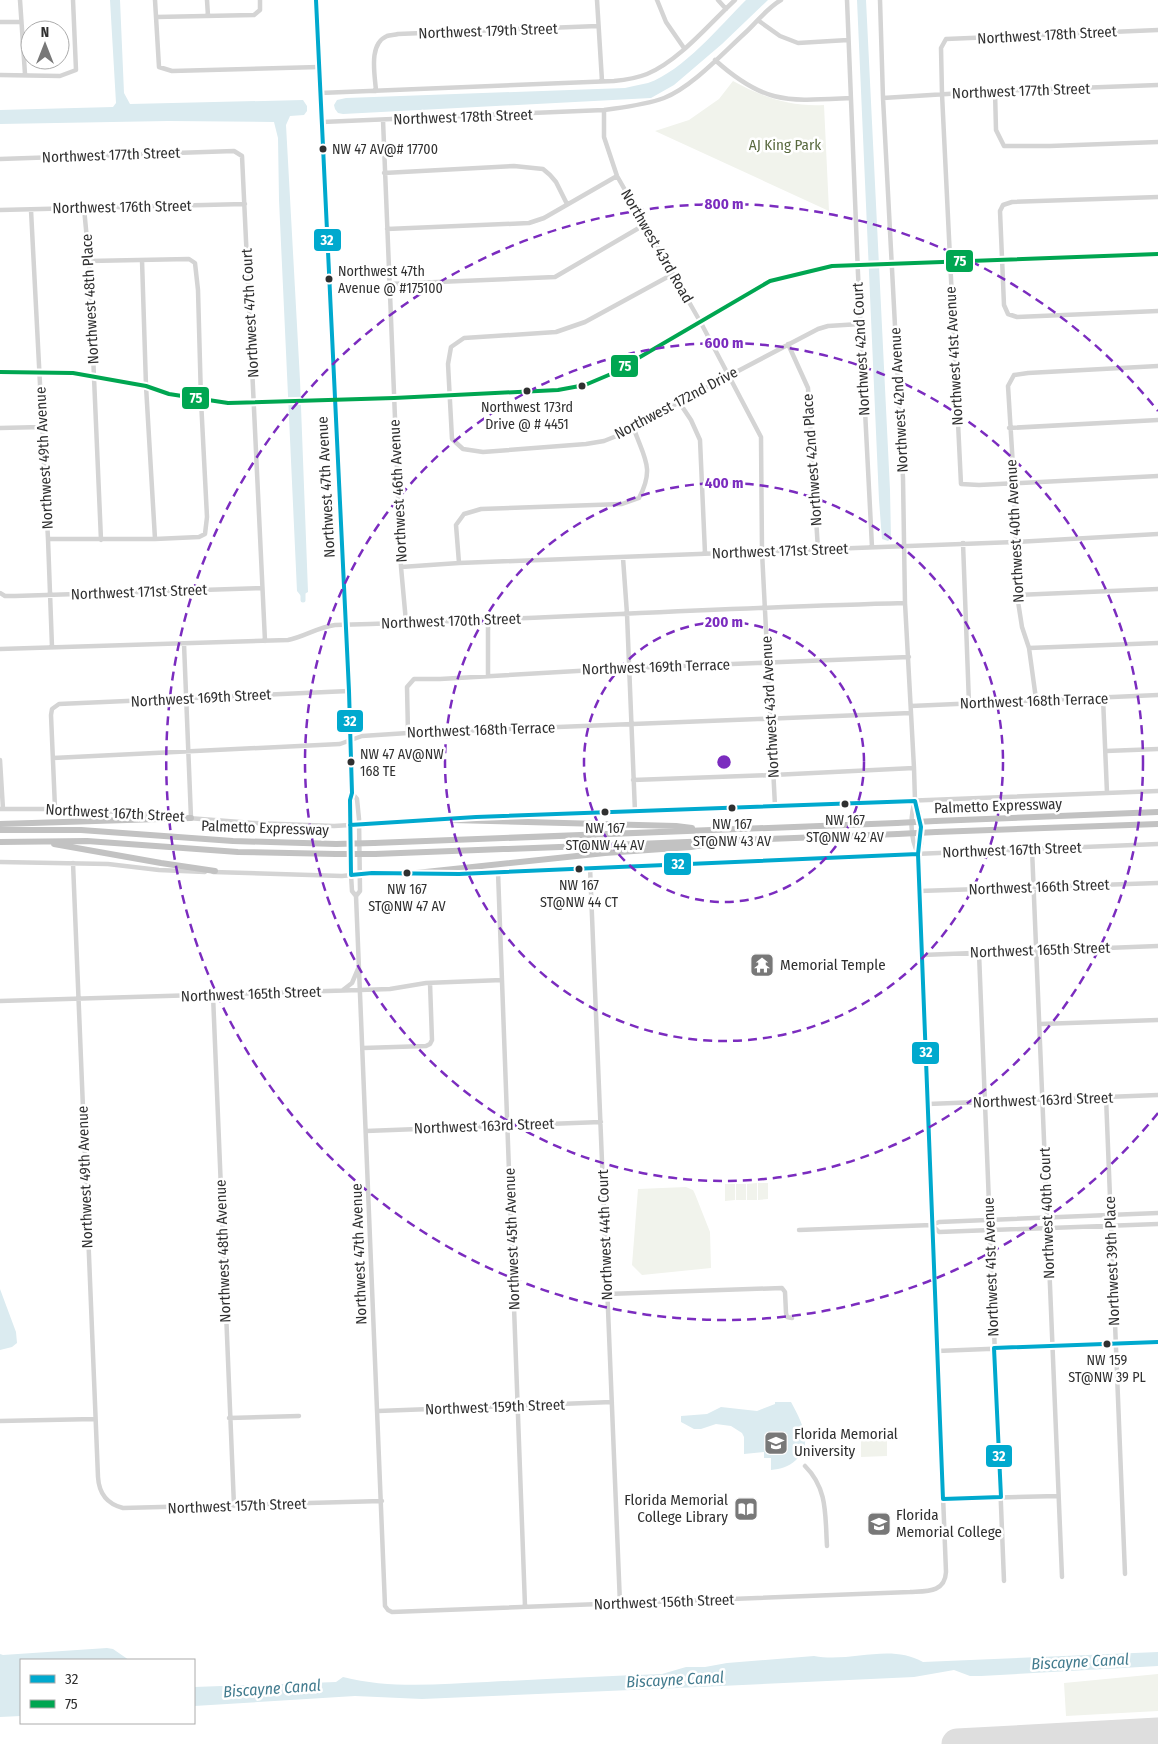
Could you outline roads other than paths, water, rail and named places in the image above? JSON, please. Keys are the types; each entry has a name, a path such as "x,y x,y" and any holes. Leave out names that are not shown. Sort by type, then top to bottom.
{"highway":[{"name":"Palmetto Expressway","path":"0,830 81,830 233,841 336,844 897,823 1158,811"},
{"path":"0,824 191,818"},
{"path":"451,820 676,826 713,830"},
{"name":"Palmetto Expressway","path":"0,842 87,841 238,852 375,854 1158,824"},
{"path":"38,841 215,871"},
{"path":"416,873 605,853 691,847 724,841"}],"main road":[{"name":"Northwest 47th Avenue","path":"316,0 346,625 352,794 350,800 351,875"}],"street":[{"path":"20,0 21,20"},
{"path":"0,75 60,76 76,70 73,0"},
{"path":"155,0 159,68 172,70 319,67"},
{"path":"207,0 208,16"},
{"path":"156,17 254,15 260,10 260,0"},
{"path":"597,0 602,81"},
{"path":"657,0 666,22 684,48"},
{"path":"718,0 726,9"},
{"name":"Northwest 178th Street","path":"320,93 625,80 648,73 672,59 736,0"},
{"name":"Northwest 178th Street","path":"322,122 604,110 646,104 666,97 685,86 759,20 773,5 781,0"},
{"name":"Northwest 42nd Court","path":"847,0 857,266 872,547"},
{"name":"Northwest 42nd Avenue","path":"880,0 883,98 903,478 906,603 915,801 912,811 914,845 918,854 946,1575 940,1587"},
{"path":"759,20 780,36 798,43 848,40"},
{"path":"0,22 20,22"},
{"name":"Northwest 179th Street","path":"376,91 375,54 379,41 387,36 598,26"},
{"name":"Northwest 178th Street","path":"941,48 946,39 1158,30"},
{"name":"Northwest 41st Avenue","path":"941,48 961,484 1014,483"},
{"path":"715,60 751,88 770,96 790,100 852,98"},
{"path":"25,70 25,74"},
{"name":"Northwest 177th Street","path":"883,98 994,91 1158,85"},
{"path":"994,91 996,130 1004,146 1158,142"},
{"name":"Northwest 43rd Road","path":"604,110 604,137 617,176 674,274 729,376"},
{"name":"Northwest 46th Avenue","path":"382,120 401,567 406,622"},
{"name":"Northwest 177th Street","path":"0,159 223,151"},
{"name":"Northwest 47th Court","path":"223,151 234,151 242,156 265,641"},
{"path":"384,173 514,166 543,169 556,182 567,204"},
{"path":"387,229 529,223 544,218 617,176"},
{"path":"1158,197 1012,202 1003,205 1000,211 1004,305 1008,314 1018,317 1158,311"},
{"name":"Northwest 176th Street","path":"0,210 244,204"},
{"name":"Northwest 48th Place","path":"84,208 89,261 101,540"},
{"name":"Northwest 49th Avenue","path":"31,210 52,647"},
{"path":"389,284 555,277 644,225"},
{"path":"0,372 73,373 146,386 168,394 228,403 394,398 558,390 585,385 611,374 770,281 807,271 832,266 1158,254"},
{"path":"48,539 155,539 199,537 205,534 207,517 198,290 195,263 189,259 89,261"},
{"path":"142,260 146,386 155,539"},
{"name":"Northwest 172nd Drive","path":"674,274 585,322 556,332 464,338 451,347 448,364 452,439 463,449 483,452 604,441 634,429 679,402 788,344 828,326 860,324"},
{"name":"Northwest 42nd Place","path":"788,344 808,388 818,550"},
{"name":"Northwest 40th Avenue","path":"1036,699 1029,648 1022,627 1017,595 1014,483 1009,428 1008,386 1014,375 1028,373 1158,366"},
{"name":"Northwest 43rd Avenue","path":"729,376 761,437 762,552 775,806"},
{"path":"679,402 691,420 700,440 706,553"},
{"path":"1009,428 1158,420"},
{"path":"0,428 42,427"},
{"path":"459,563 456,525 464,514 481,509 622,504 639,498 646,484 648,468 634,429"},
{"path":"1014,483 1158,476"},
{"name":"Northwest 171st Street","path":"401,567 459,563 1015,542 1158,534"},
{"path":"964,543 969,704"},
{"path":"623,558 630,668 635,812"},
{"name":"Northwest 171st Street","path":"0,593 5,596 15,596 262,588"},
{"path":"1017,595 1158,590"},
{"name":"Northwest 170th Street","path":"0,649 288,640 299,638 323,627 346,625 906,603"},
{"path":"488,620 488,675"},
{"path":"1029,648 1158,643"},
{"path":"184,644 191,818"},
{"name":"Northwest 169th Terrace","path":"408,733 407,687 414,679 909,657"},
{"name":"Northwest 169th Street","path":"53,758 51,715 55,706 59,704 348,691"},
{"name":"Northwest 168th Terrace","path":"911,706 1158,695"},
{"path":"1103,698 1107,793"},
{"name":"Northwest 168th Terrace","path":"53,758 340,744 362,736 408,733 911,713"},
{"path":"1106,751 1158,749"},
{"path":"53,758 55,808"},
{"path":"0,760 1,809"},
{"path":"633,780 914,768"},
{"name":"Northwest 167th Street","path":"1,809 55,808 133,812 263,823 350,826 476,817 1158,791"},
{"name":"Northwest 47th Avenue","path":"352,794 357,798 359,824 360,891 356,896"},
{"name":"Northwest 167th Street","path":"351,875 498,872 1158,844"},
{"name":"Northwest 40th Court","path":"1032,849 1062,1577"},
{"path":"0,862 108,864 181,871 351,875"},
{"name":"Northwest 49th Avenue","path":"74,863 95,1418 100,1490"},
{"name":"Northwest 44th Court","path":"590,867 620,1604"},
{"name":"Northwest 45th Avenue","path":"498,872 525,1606"},
{"name":"Northwest 47th Avenue","path":"351,875 352,891 356,896 385,1606 388,1610"},
{"name":"Northwest 166th Street","path":"919,891 1158,883"},
{"name":"Northwest 165th Street","path":"922,955 1158,946"},
{"name":"Northwest 41st Avenue","path":"979,953 1004,1581"},
{"path":"342,991 352,983 359,965"},
{"name":"Northwest 165th Street","path":"0,1001 390,989 430,983 502,980"},
{"path":"363,1048 426,1046 430,1044 432,1040 430,983"},
{"name":"Northwest 48th Avenue","path":"213,995 234,1506"},
{"path":"1040,1024 1158,1020"},
{"name":"Northwest 163rd Street","path":"928,1104 1158,1095"},
{"name":"Northwest 39th Place","path":"1106,1097 1125,1574"},
{"name":"Northwest 163rd Street","path":"366,1131 601,1122"},
{"path":"799,1230 1158,1213"},
{"path":"932,1225 939,1232 1158,1224"},
{"path":"607,1294 782,1288 785,1292 787,1317 792,1318"},
{"path":"937,1351 1158,1342"},
{"name":"Northwest 159th Street","path":"378,1411 612,1402"},
{"path":"230,1418 299,1416"},
{"path":"0,1421 95,1418"},
{"path":"805,1466 813,1474 822,1494 827,1546"},
{"name":"Northwest 157th Street","path":"100,1490 109,1503 123,1508 382,1501"},
{"path":"943,1500 1058,1496"},
{"name":"Northwest 156th Street","path":"388,1610 392,1612 620,1604 928,1591 940,1587"}],"water":[{"path":"110,0 120,0 124,93 130,104 303,100 307,106 307,111 304,115 290,116 286,125 300,380 308,592 301,596 297,591 279,200 278,138 274,122 168,121 0,124 0,110 113,107 116,103"},
{"path":"746,0 768,0 722,44 674,85 651,98 343,114 338,113 335,109 334,105 337,100 346,98 625,88 648,83 674,69 688,58"},
{"path":"857,0 866,0 890,490 891,538 888,541 882,539 879,500"},
{"path":"0,1289 16,1332 17,1343 12,1347 0,1350"},
{"path":"775,1402 791,1402 802,1424 805,1439 802,1454 787,1466 778,1469 771,1470 771,1458 764,1458 764,1452 744,1454 744,1437 742,1433 731,1426 716,1424 701,1429 694,1429 681,1422 681,1416 707,1414 721,1407 757,1411 775,1404"},
{"path":"107,1648 113,1649 128,1659 20,1659 20,1716 0,1717 0,1654"},
{"name":"Biscayne Canal","path":"1158,1652 1158,1666 981,1676 970,1676 954,1670 914,1677 422,1699 355,1696 195,1706 195,1687 336,1682 343,1677 378,1683 433,1684 662,1674 686,1667 705,1667 727,1663 814,1656 842,1657 897,1654 923,1662"}],"waterway":[{"path":"303,590 303,600"}],"place":[{"name":"NW 47 AV@# 17700","path":"323,149"},
{"name":"Northwest 47th Avenue @ #175100","path":"329,279"},
{"name":"Northwest 173rd Drive @ # 4451","path":"527,391"},
{"name":"NW 47 AV@NW 168 TE","path":"351,762"},
{"name":"NW 167 ST@NW 42 AV","path":"845,804"},
{"name":"NW 167 ST@NW 43 AV","path":"732,808"},
{"name":"NW 167 ST@NW 44 AV","path":"605,812"},
{"name":"NW 167 ST@NW 44 CT","path":"579,869"},
{"name":"NW 167 ST@NW 47 AV","path":"407,873"},
{"name":"Memorial Temple","path":"762,965"},
{"name":"NW 159 ST@NW 39 PL","path":"1107,1344"},
{"name":"Florida Memorial University","path":"776,1443"},
{"name":"Florida Memorial College Library","path":"746,1509"},
{"name":"Florida Memorial College","path":"879,1524"}],"park label":[{"name":"AJ King Park","path":"785,145"}]}
